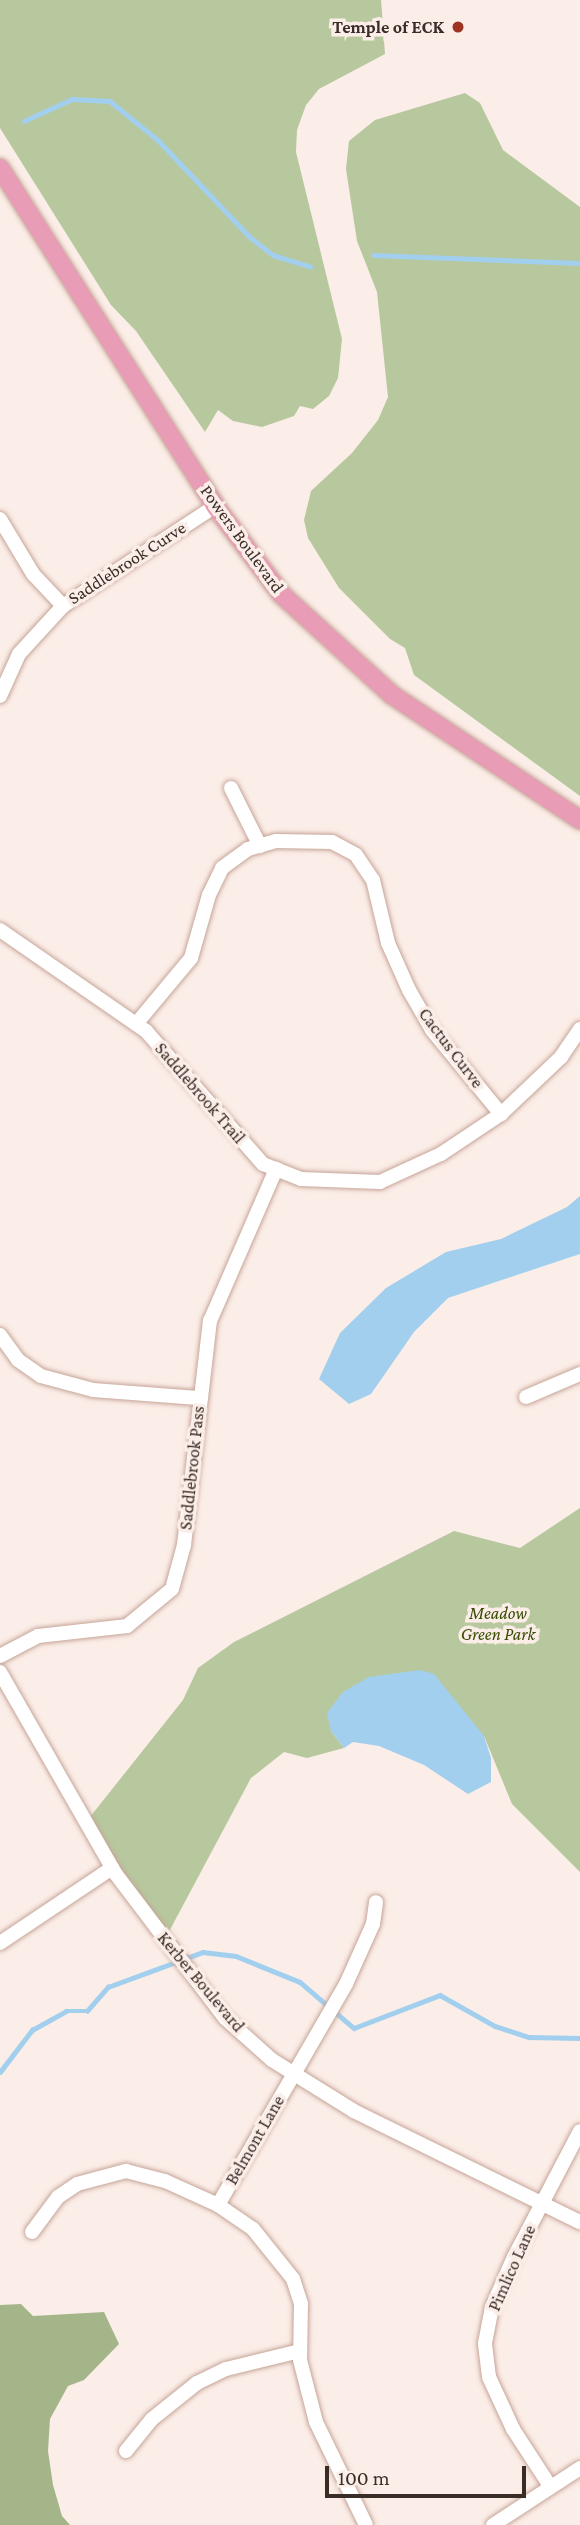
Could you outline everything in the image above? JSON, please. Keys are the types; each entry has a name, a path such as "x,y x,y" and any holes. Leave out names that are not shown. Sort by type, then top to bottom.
{"main road":[{"name":"Powers Boulevard","path":"0,168 215,506 267,578 332,645 392,695 580,820"}],"street":[{"name":"Saddlebrook Curve","path":"0,696 19,654 62,606 215,506"},
{"path":"0,519 33,574 62,606"},
{"path":"231,788 260,846"},
{"name":"Cactus Curve","path":"136,1024 191,958 209,895 222,868 260,846 309,839 332,842 356,855 373,880 388,943 409,990 432,1030 501,1114"},
{"name":"Saddlebrook Trail","path":"0,930 136,1024 174,1060 223,1124 263,1164 301,1179 380,1182 441,1154 501,1114 561,1058 580,1029"},
{"name":"Saddlebrook Pass","path":"0,1656 38,1636 127,1626 172,1589 184,1545 198,1398 209,1321 276,1169"},
{"path":"0,1335 19,1360 41,1376 93,1390 198,1398"},
{"path":"526,1397 580,1374"},
{"name":"Kerber Boulevard","path":"0,1672 112,1868 225,2018 292,2074 354,2111 580,2222"},
{"path":"0,1942 112,1868"},
{"name":"Belmont Lane","path":"218,2205 346,1984 373,1924 376,1902"},
{"name":"Pimlico Lane","path":"550,2486 513,2430 489,2377 485,2343 492,2307 541,2203 580,2131"},
{"path":"32,2232 58,2197 77,2184 114,2173 165,2181 218,2205 253,2229 293,2279 301,2304 300,2351 316,2422 366,2525"},
{"path":"126,2451 152,2419 197,2383 226,2369 300,2351"},
{"path":"494,2525 580,2468"}],"green space":[{"path":"0,0 381,0 385,54 319,89 306,105 297,130 296,152 342,339 338,378 329,396 313,409 300,406 294,416 262,427 233,421 218,410 205,432 136,331 111,305 0,128"},
{"path":"465,93 480,103 503,150 580,207 580,796 414,675 405,648 390,639 339,588 308,538 304,520 311,491 352,453 378,420 388,397 377,292 357,241 346,169 349,141 375,120"},
{"name":"Meadow Green Park","path":"580,1508 580,1872 512,1804 484,1736 331,1731 344,1748 307,1758 284,1752 251,1778 164,1941 86,1822 183,1700 198,1668 234,1642 454,1531 520,1548"},
{"path":"21,2304 33,2316 104,2312 119,2344 84,2380 68,2386 50,2419 48,2451 53,2485 62,2516 70,2525 0,2525 0,2305"}],"water":[{"path":"580,1196 580,1254 448,1298 414,1332 371,1394 349,1404 319,1379 340,1333 386,1288 446,1252 501,1239 567,1207"},
{"path":"420,1670 434,1674 484,1736 491,1758 491,1782 468,1794 424,1765 379,1746 353,1742 344,1748 331,1731 327,1713 343,1692 369,1677"}],"waterway":[{"path":"24,121 72,99 110,101 158,140 250,237 273,255 310,266"},
{"path":"373,255 580,263"},
{"path":"0,2072 32,2030 66,2011 87,2011 108,1987 203,1952 236,1956 300,1982 354,2028 440,1995 495,2026 529,2037 580,2038"}],"place":[{"name":"Temple of ECK","path":"458,27"}]}
